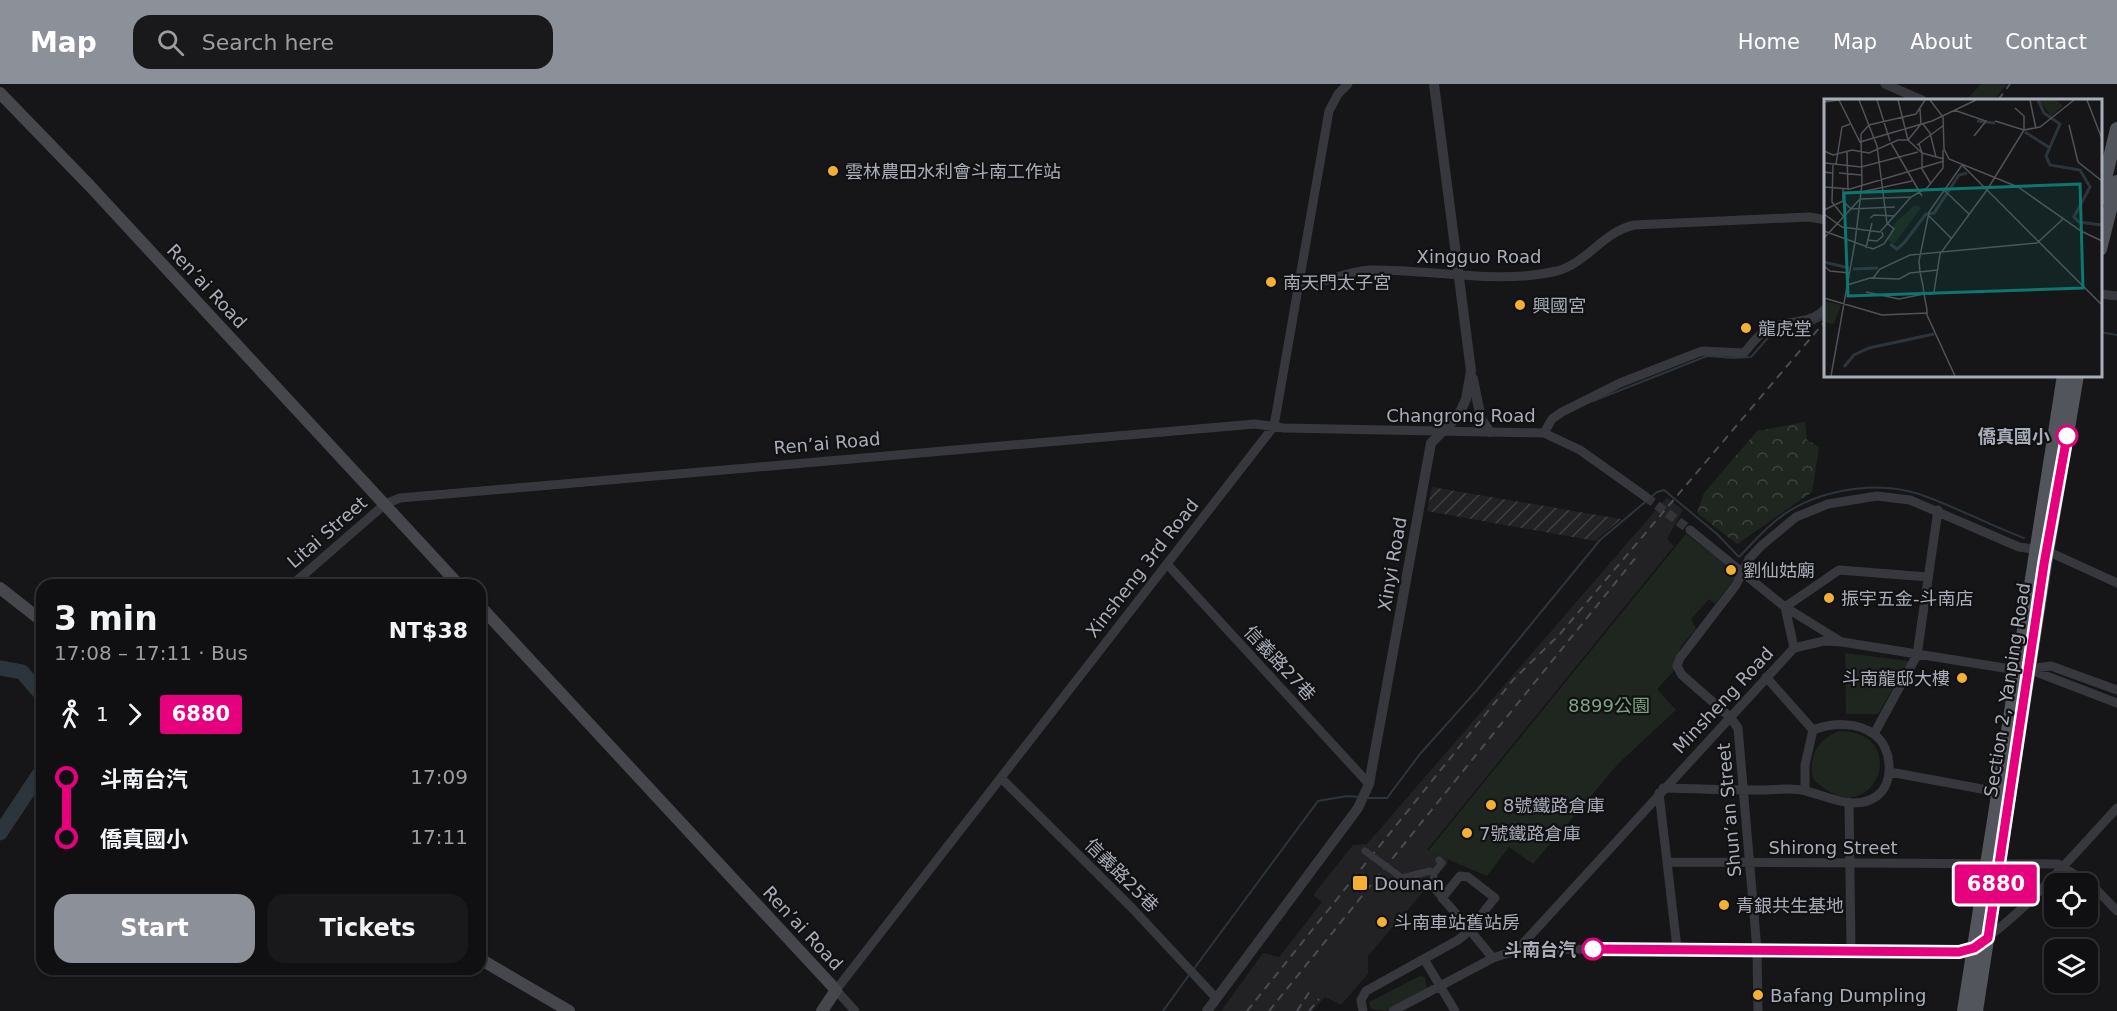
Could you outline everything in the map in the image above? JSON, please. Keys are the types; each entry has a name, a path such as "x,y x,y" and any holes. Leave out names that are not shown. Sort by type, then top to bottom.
{"main road":[{"name":"Ren’ai Road","path":"0,93 90,186 454,579"},
{"path":"2102,235 2117,129"},
{"path":"2102,195 2110,179"},
{"name":"Section 2, Yanping Road","path":"1964,1011 1974,948 1993,863 2042,550 2064,376"},
{"name":"Section 2, Yanping Road","path":"2042,550 2077,376"},
{"path":"0,588 36,616"},
{"name":"Ren’ai Road","path":"486,612 836,990"},
{"name":"Section 2, Yanping Road","path":"1976,1011 1988,938 1998,792 2023,670"},
{"path":"486,963 569,1011"},
{"name":"Xinsheng 3rd Road","path":"822,1011 836,990"}],"street":[{"name":"Xinsheng 3rd Road","path":"836,990 1274,426 1329,111 1338,94 1348,84"},
{"name":"Xinyi Road","path":"1207,1011 1339,835 1358,808 1369,784 1431,443 1455,419 1466,399 1471,371 1434,84"},
{"path":"1885,84 1920,99"},
{"name":"Xingguo Road","path":"1299,286 1316,285 1368,270 1457,275 1512,275 1560,270 1584,258 1606,237 1621,228 1634,225 1809,217 1824,220"},
{"path":"2102,294 2117,296"},
{"name":"Changrong Road","path":"1274,426 1439,433 1544,433 1552,419 1562,412 1620,383 1702,351 1744,353 1765,330 1778,325 1804,322 1824,309"},
{"path":"1471,371 1481,420 1490,432"},
{"name":"Ren’ai Road","path":"385,504 400,498 1255,424 1274,426"},
{"path":"1544,433 1580,450 1646,497"},
{"path":"1730,717 1682,675 1677,666 1680,658 1736,585 1749,559 1774,533 1796,517 1828,504 1877,496 1910,500 1938,510 2019,547 2042,550 2117,583"},
{"name":"Litai Street","path":"299,579 385,504"},
{"path":"1874,734 1917,655 1938,510"},
{"path":"1690,530 1785,607 1842,642"},
{"name":"信義路27巷","path":"1167,564 1369,784"},
{"path":"1785,607 1839,570 1928,577"},
{"path":"1785,607 1794,648"},
{"name":"Minsheng Road","path":"1517,950 1794,648 1824,641 1842,642 2023,670"},
{"path":"2023,670 2051,666 2117,690"},
{"path":"2023,670 2117,703"},
{"path":"1766,677 1814,730"},
{"name":"Shun’an Street","path":"1730,717 1738,728 1744,790 1757,950 1758,1011"},
{"path":"1677,948 1666,862 1661,791 1805,790 1830,801 1849,802 1870,800 1884,789 1890,772 1885,750 1874,734 1852,726 1830,724 1814,730"},
{"path":"1805,790 1805,765 1814,730"},
{"path":"1890,772 1998,792"},
{"name":"信義路25巷","path":"1001,778 1139,915 1216,998"},
{"path":"1849,802 1851,951"},
{"path":"1393,1011 1493,958 1517,950 1677,948 1959,952 1974,948 1988,938 2063,865 2117,808"},
{"path":"1365,851 1402,878 1430,871"},
{"path":"1439,860 1442,863 1434,873 1433,888 1493,958"},
{"name":"Shirong Street","path":"1666,862 2063,865"},
{"path":"2063,865 2092,885 2117,911"},
{"path":"1364,1011 1361,1000 1366,991 1471,931 1482,912 1495,898 1468,877 1460,876 1442,898"},
{"path":"1424,959 1455,1011"},
{"name":"Ren’ai Road","path":"836,990 855,1011"}],"shaded area":[{"path":"1432,487 1621,519 1595,541 1427,511"},
{"path":"1667,497 1683,510 1667,539 1674,546 1427,850 1447,859 1448,863 1368,956 1368,974 1341,1005 1325,997 1312,1011 1221,1011 1263,953 1279,957 1322,902 1313,895 1353,845 1367,844"}],"green space":[{"path":"1981,84 2007,84 1995,99 1967,99"},
{"path":"1805,422 1807,440 1819,447 1812,492 1737,544 1697,513 1704,493 1757,431"},
{"name":"8899公園","path":"1686,534 1738,574 1715,604 1709,599 1691,619 1696,629 1681,646 1673,672 1657,689 1676,710 1618,764 1533,864 1509,847 1487,876 1428,851"},
{"path":"1845,653 1909,661 1878,714 1846,714"},
{"path":"1839,731 1862,736 1875,747 1880,762 1877,778 1868,790 1853,797 1834,794 1813,779 1812,763 1816,750 1825,739"},
{"path":"1420,976 1425,977 1427,990 1385,1011 1371,1009 1369,1002"}],"waterway":[{"path":"1793,327 1804,328 1824,318"},
{"path":"1593,401 1707,356 1751,357 1774,331"},
{"path":"2102,332 2117,335"},
{"path":"1368,798 1387,798 1420,754 1478,689 1600,540 1657,492 1664,490 1717,534 1739,557 1768,528 1804,503 1822,496 1861,488 1901,490 1919,494 2024,538"},
{"path":"0,668 22,672 36,688"},
{"path":"0,833 36,779"},
{"path":"1193,970 1318,801 1347,796 1359,797"},
{"path":"1163,1011 1189,975"}],"tunnel":[{"path":"1646,497 1690,530"}],"railway":[{"path":"1999,99 2010,84"},
{"path":"1247,1011 1513,680 1560,634 1824,322"},
{"path":"1269,1011 1637,556"},
{"path":"1297,1011 1310,991"},
{"path":"1309,1011 1319,999"}],"bus line":[{"name":"6880","path":"1593,949 1959,952 1974,948 1988,938 2044,564 2067,436"}],"place":[{"name":"雲林農田水利會斗南工作站","path":"833,171"},
{"name":"南天門太子宮","path":"1271,282"},
{"name":"興國宮","path":"1520,305"},
{"name":"龍虎堂","path":"1746,328"},
{"name":"僑真國小","path":"2067,436"},
{"name":"劉仙姑廟","path":"1731,570"},
{"name":"振宇五金-斗南店","path":"1829,598"},
{"name":"斗南龍邸大樓","path":"1962,678"},
{"name":"8號鐵路倉庫","path":"1491,805"},
{"name":"7號鐵路倉庫","path":"1467,833"},
{"name":"Dounan","path":"1360,883"},
{"name":"青銀共生基地","path":"1724,905"},
{"name":"斗南車站舊站房","path":"1382,922"},
{"name":"斗南台汽","path":"1593,949"},
{"name":"Bafang Dumpling","path":"1758,995"}]}
